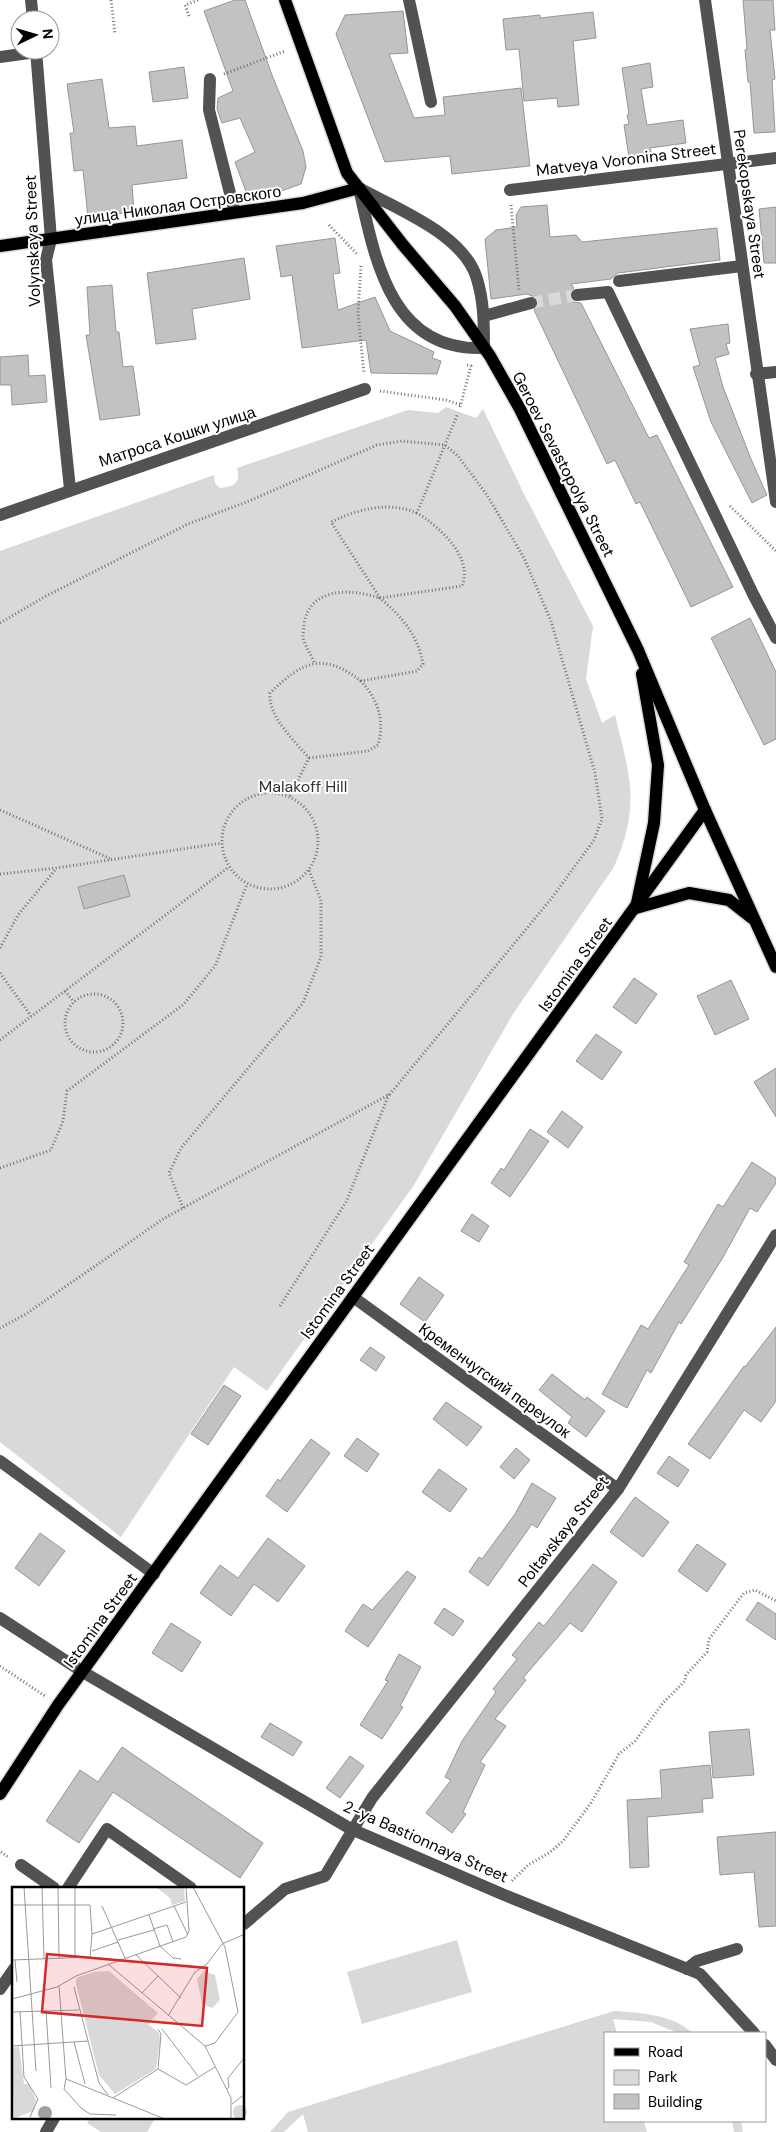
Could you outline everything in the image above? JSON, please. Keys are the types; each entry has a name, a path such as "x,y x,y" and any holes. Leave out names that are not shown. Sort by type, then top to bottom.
{"main road":[{"name":"Geroev Sevastopolya Street","path":"284,0 347,173 455,306 484,348 520,409 638,650 705,810 776,967"},
{"name":"улица Николая Островского","path":"0,246 304,203 359,188"},
{"path":"638,650 658,765 654,823 636,908 690,893 729,900 755,921"},
{"name":"Istomina Street","path":"0,1794 46,1722 705,810"}],"street":[{"path":"409,0 430,102"},
{"name":"Perekopskaya Street","path":"705,0 729,164 756,374 776,502"},
{"name":"Volynskaya Street","path":"37,60 51,239 46,260 70,489"},
{"path":"210,79 209,110 234,209"},
{"name":"Matveya Voronina Street","path":"510,190 776,158"},
{"path":"359,188 444,235 463,253 477,278 484,316 484,348 456,347 446,344 410,322 389,291 381,271 374,251 359,188"},
{"path":"619,281 742,266"},
{"path":"577,295 608,292 749,586 776,638"},
{"path":"484,316 525,304"},
{"path":"756,374 776,372"},
{"name":"Матроса Кошки улица","path":"0,514 365,389"},
{"name":"Poltavskaya Street","path":"245,1923 285,1889 325,1876 372,1798 618,1489 776,1235"},
{"name":"Кременчугский переулок","path":"353,1297 618,1489"},
{"path":"0,1461 154,1574"},
{"name":"2-ya Bastionnaya Street","path":"0,1618 83,1672 352,1829 502,1894 700,1974 753,2032"},
{"path":"69,1887 107,1829 190,1887"},
{"path":"21,1866 52,1887"},
{"path":"687,1969 697,1961 737,1949"},
{"path":"0,1989 12,1972"},
{"path":"766,2047 776,2060"},
{"path":"46,2132 53,2120"}],"path":[{"path":"111,0 116,34"},
{"path":"182,0 189,16"},
{"path":"185,5 198,0"},
{"path":"210,79 285,51"},
{"path":"510,190 525,304"},
{"path":"362,259 358,313 365,389 446,400 460,406 471,366"},
{"path":"417,514 458,413"},
{"path":"0,623 46,596 188,524 249,501 377,445 402,441 445,445 458,456 487,495 524,558 552,621 596,773 602,819 594,840 551,899 390,1094 346,1202 280,1306"},
{"path":"314,662 303,636 305,615 311,604 321,596 333,593 356,592 380,598 462,586 466,578 464,569 453,546 437,528 417,514 399,507 379,508 347,514 331,522 380,598 409,626 416,640 423,664 417,671 362,681"},
{"path":"746,520 776,551"},
{"path":"314,662 342,669 362,681 378,704 382,732 378,745 368,751 309,758 284,728 269,703 270,693 282,681 314,662"},
{"path":"290,796 309,758"},
{"path":"276,792 290,796 303,804 312,816 318,829 319,843 316,858 309,870 299,880 286,887 273,890 260,889 247,884 229,867 222,843 226,821 234,808 246,798 260,793 276,792"},
{"path":"0,810 113,860"},
{"path":"0,874 56,868 222,843"},
{"path":"0,1040 229,867"},
{"path":"0,948 18,915 56,868"},
{"path":"183,1208 169,1173 181,1148 303,1003 321,957 321,901 309,870"},
{"path":"0,1168 51,1150 63,1121 67,1090 184,1004 215,966 247,884"},
{"path":"0,973 31,1016"},
{"path":"65,991 74,1002"},
{"path":"91,994 106,996 118,1005 124,1024 122,1034 109,1049 91,1052 74,1045 66,1028 68,1010 74,1002 91,994"},
{"path":"109,1049 113,1055"},
{"path":"0,1328 26,1314 183,1208 390,1094"},
{"path":"502,1894 516,1875 563,1841 591,1803 619,1754 635,1741 663,1703 685,1681 686,1675 706,1652 709,1639 744,1593 755,1590 776,1601"},
{"path":"0,1666 47,1697"}],"green space":[{"name":"Malakoff Hill","path":"446,407 476,418 483,409 524,494 593,626 586,679 602,723 615,715 625,756 630,791 628,826 614,867 513,1014 414,1185 267,1391 234,1367 121,1537 0,1442 0,551 214,475 215,483 220,488 229,487 237,481 237,468 408,410 438,413"},
{"path":"457,1940 472,1992 362,2024 347,1972"},
{"path":"614,2011 666,2018 692,2032 676,2032 651,2022 613,2019 617,2032 604,2032 604,2122 644,2122 647,2132 308,2132 303,2114 284,2132 270,2132 288,2112"},
{"path":"89,2120 154,2120 147,2132 101,2132 87,2123"},
{"path":"732,2122 741,2122 743,2132 734,2132"}],"building":[{"path":"235,0 245,0 272,75 303,151 306,167 301,184 250,202 235,162 255,152 240,118 222,123 217,109 218,98 233,91 204,11"},
{"path":"743,0 773,0 775,30 770,30 775,79 772,80 775,132 754,133 750,82 748,82 745,50 747,49"},
{"path":"403,11 408,53 389,54 414,118 445,115 443,97 521,88 530,166 452,174 450,156 385,162 336,34 345,15"},
{"path":"593,12 596,38 573,41 579,105 558,107 557,98 524,101 519,49 506,50 503,19 540,15 540,18"},
{"path":"650,63 653,87 641,89 647,125 683,120 686,143 650,148 651,153 629,157 624,125 629,124 627,115 629,114 622,68"},
{"path":"184,67 188,98 153,102 149,72"},
{"path":"102,79 109,128 135,126 137,146 182,140 187,178 132,185 134,212 88,217 83,170 74,171 70,133 74,133 67,84"},
{"path":"547,205 550,237 576,235 582,242 717,228 720,260 618,273 611,279 571,284 574,288 569,295 573,302 581,303 649,438 657,435 733,587 691,607 640,502 636,504 615,460 607,464 534,310 539,305 537,298 527,294 491,299 485,239 496,230 517,227 516,215 521,207"},
{"path":"776,207 776,263 764,263 759,209"},
{"path":"335,238 340,273 333,274 338,310 375,297 390,331 434,352 432,358 441,361 437,374 371,373 366,340 302,348 292,275 281,277 276,246"},
{"path":"244,258 250,299 192,309 196,339 156,344 147,273"},
{"path":"112,285 116,332 119,332 123,367 133,366 140,415 100,420 86,335 90,335 87,287"},
{"path":"728,324 730,343 726,344 729,354 715,358 723,387 767,495 752,503 711,422 693,367 700,365 690,329"},
{"path":"28,355 29,376 45,375 47,402 12,405 11,385 0,385 0,357"},
{"path":"750,618 776,672 776,739 764,745 711,638"},
{"path":"124,875 130,896 84,909 78,887"},
{"path":"634,978 657,994 636,1024 613,1007"},
{"path":"731,980 749,1019 715,1035 697,996"},
{"path":"596,1034 622,1052 602,1080 576,1061"},
{"path":"776,1068 776,1117 754,1082"},
{"path":"562,1111 583,1127 568,1148 547,1132"},
{"path":"530,1129 549,1141 510,1197 491,1183 501,1168 504,1170"},
{"path":"752,1162 776,1178 776,1183 757,1212 750,1208 722,1259 681,1324 679,1322 651,1373 647,1370 627,1408 602,1394 641,1325 648,1329 689,1265 684,1262 718,1204 723,1207"},
{"path":"472,1214 489,1226 479,1242 461,1231"},
{"path":"419,1277 444,1295 425,1322 400,1304"},
{"path":"776,1327 776,1401 761,1422 744,1410 710,1459 688,1444 744,1366"},
{"path":"370,1347 385,1357 376,1371 360,1360"},
{"path":"552,1374 585,1400 587,1397 605,1411 586,1437 568,1423 572,1417 539,1390"},
{"path":"224,1385 241,1396 208,1445 191,1434"},
{"path":"446,1402 482,1427 467,1446 433,1419"},
{"path":"357,1438 379,1454 367,1472 344,1456"},
{"path":"311,1439 330,1453 287,1512 266,1496 278,1479 280,1481"},
{"path":"516,1448 530,1460 514,1479 500,1467"},
{"path":"669,1456 689,1470 678,1487 657,1473"},
{"path":"439,1469 467,1489 450,1512 422,1492"},
{"path":"532,1483 556,1498 537,1528 532,1524 488,1586 469,1572 479,1557 482,1559 515,1514"},
{"path":"635,1497 669,1522 643,1557 610,1532"},
{"path":"40,1533 65,1551 39,1586 15,1568"},
{"path":"268,1538 305,1566 278,1602 254,1584 231,1616 200,1593 220,1565 238,1578"},
{"path":"697,1544 726,1564 707,1592 678,1571"},
{"path":"593,1564 617,1582 582,1632 570,1623 523,1678 526,1680 495,1719 506,1726 480,1762 485,1765 463,1812 466,1814 452,1833 426,1813 451,1780 445,1777 462,1741 496,1692 493,1689 517,1659 512,1655 539,1622 544,1626"},
{"path":"407,1571 416,1577 368,1647 345,1631 363,1604 372,1610"},
{"path":"758,1602 776,1614 776,1640 746,1620"},
{"path":"444,1608 464,1621 453,1636 434,1623"},
{"path":"171,1623 201,1642 182,1672 152,1653"},
{"path":"399,1654 421,1667 400,1706 403,1707 382,1739 360,1725 388,1681 385,1680"},
{"path":"270,1723 302,1742 293,1756 261,1737"},
{"path":"749,1729 754,1775 713,1778 709,1732"},
{"path":"122,1747 263,1843 240,1878 113,1792 79,1843 46,1821 80,1770 98,1782"},
{"path":"350,1756 364,1766 340,1798 326,1788"},
{"path":"710,1765 713,1798 702,1799 703,1812 647,1817 649,1867 630,1868 627,1800 662,1798 660,1770"},
{"path":"776,1832 776,1926 759,1927 754,1872 720,1875 717,1837"}],"tunnel":[{"path":"531,303 577,295"}]}
